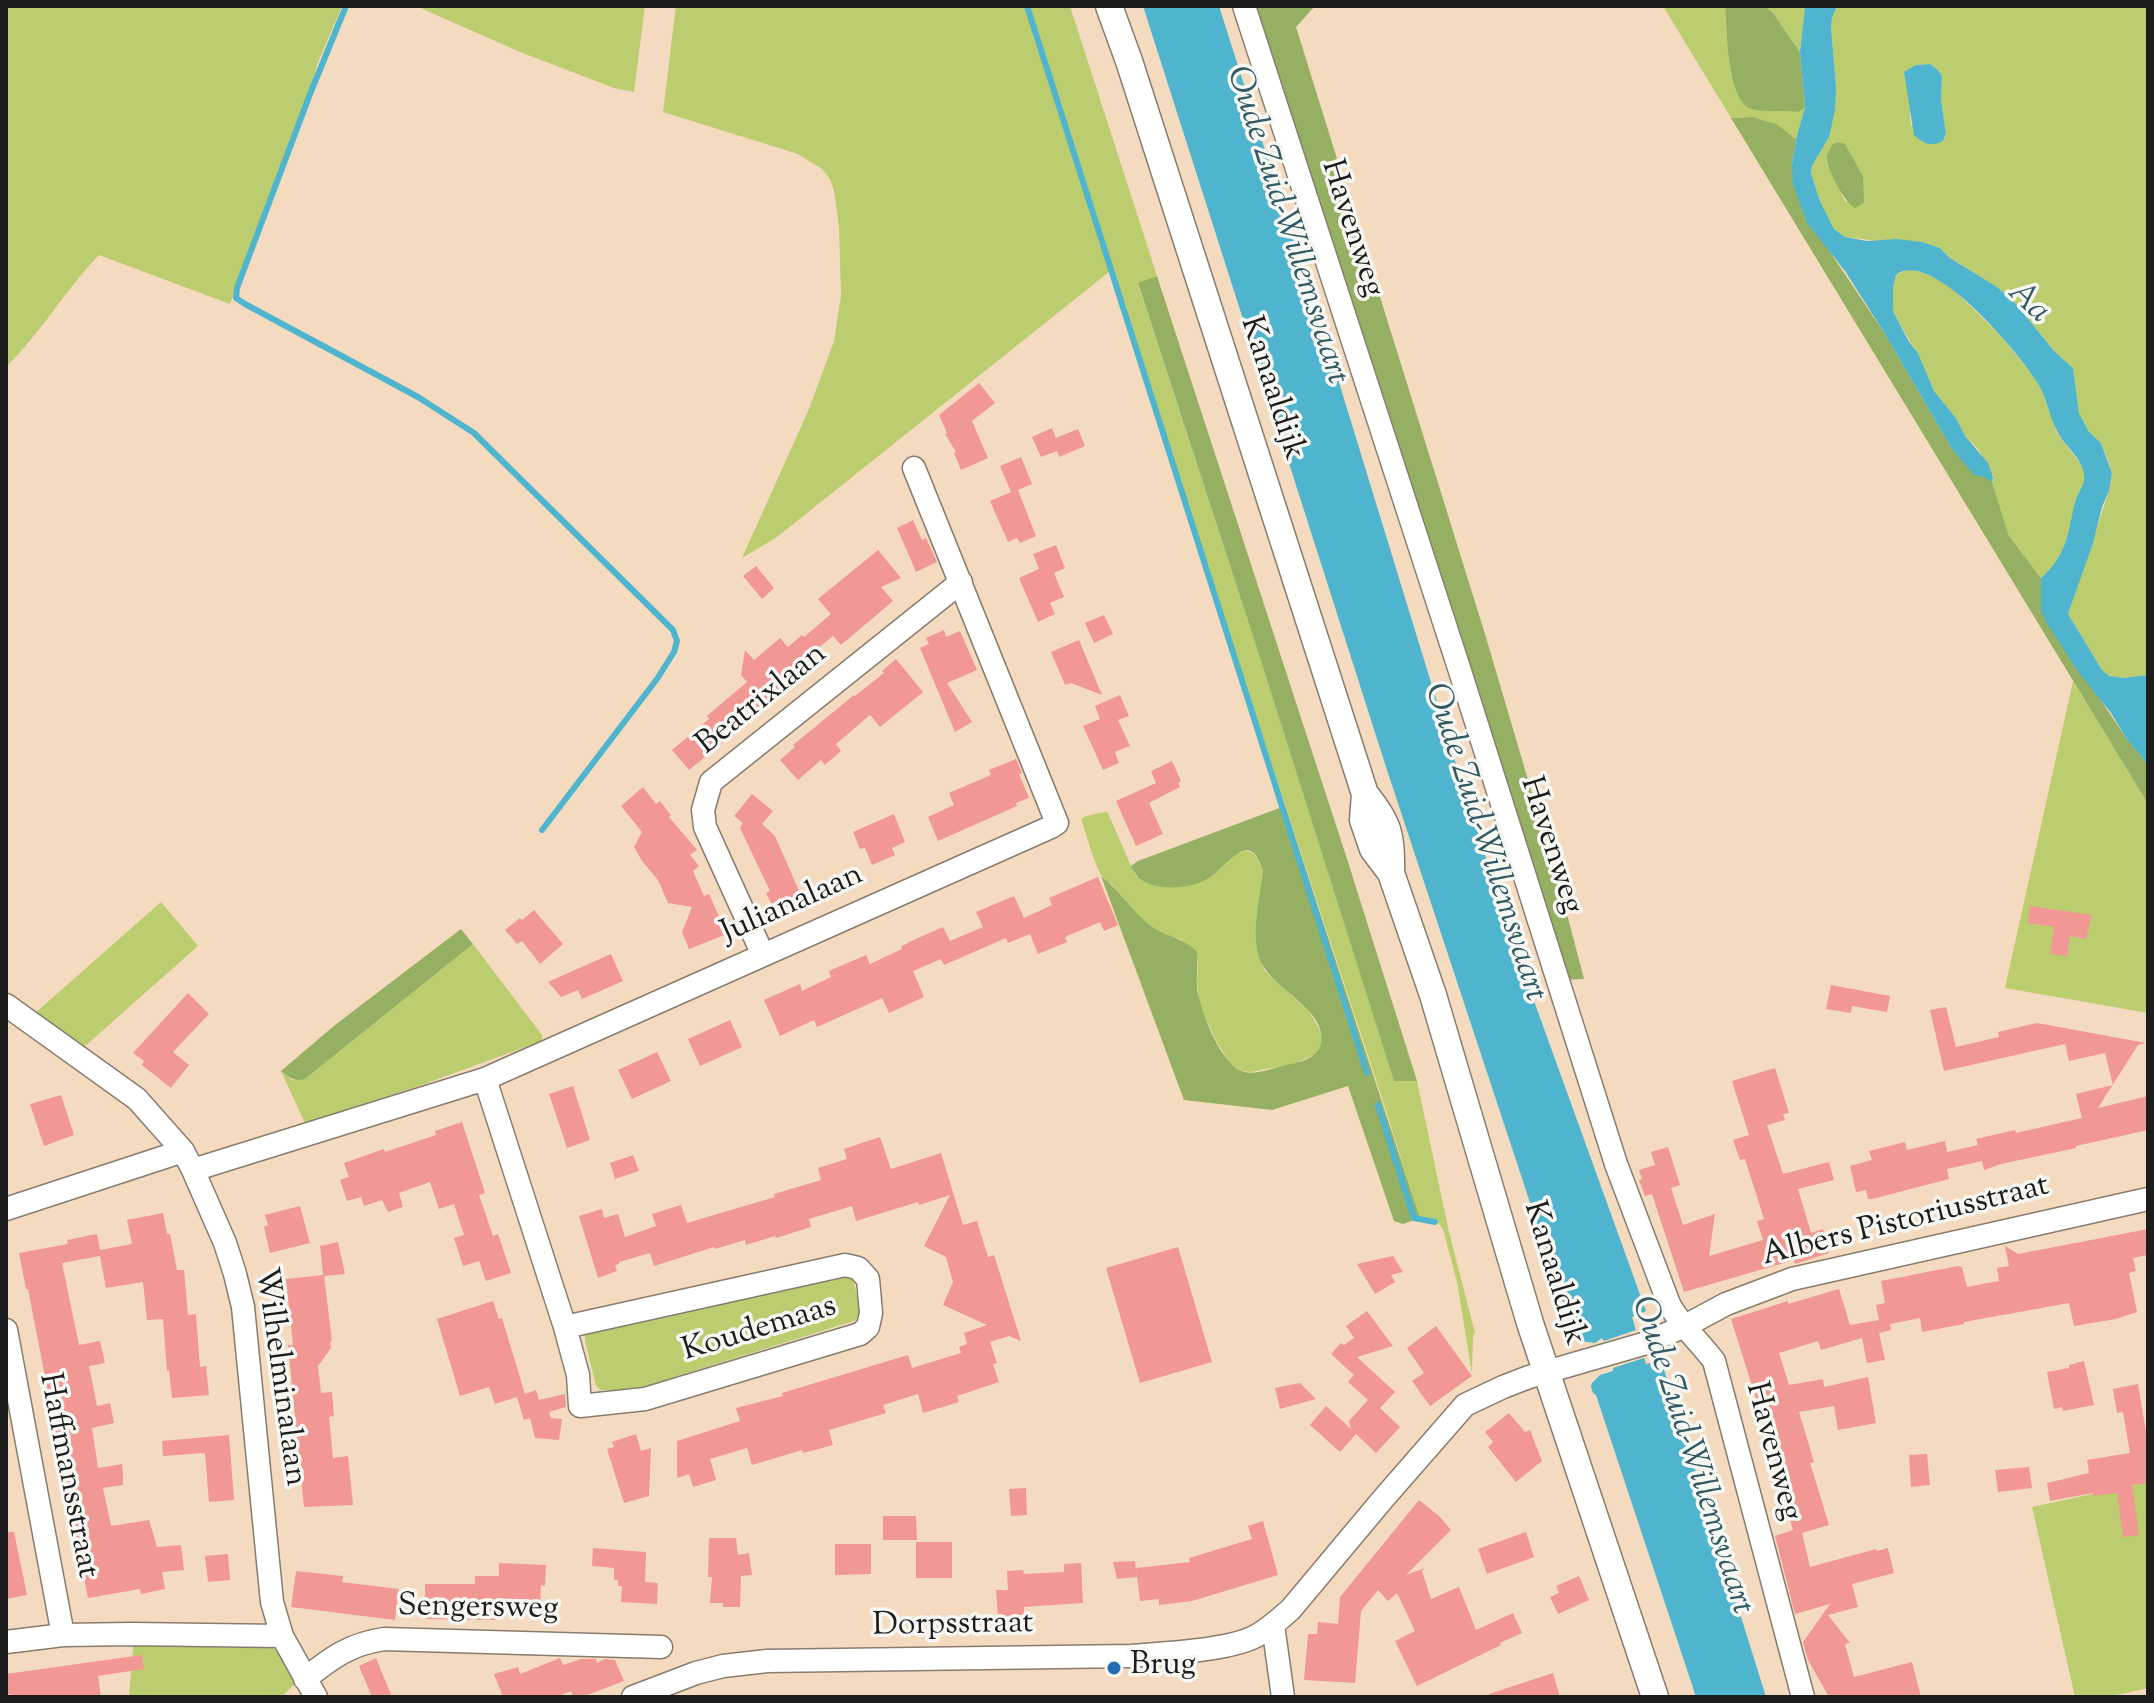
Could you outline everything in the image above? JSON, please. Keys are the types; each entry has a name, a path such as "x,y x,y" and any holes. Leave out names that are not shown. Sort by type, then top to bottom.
{"main road":[{"name":"Kanaaldijk","path":"1109,6 1365,794 1382,815 1392,843 1391,873 1438,1009 1546,1371 1656,1696"}],"street":[{"name":"Havenweg","path":"1244,6 1616,1164 1669,1304 1714,1361 1803,1697"},
{"name":"Julianalaan","path":"6,1209 485,1079 1057,823 914,468"},
{"name":"Beatrixlaan","path":"763,955 705,827 703,810 711,782 961,582"},
{"name":"Wilhelminalaan","path":"6,1005 137,1099 188,1161 225,1243 243,1307 272,1602 282,1636 310,1688"},
{"name":"Koudemaas","path":"485,1079 565,1327 578,1375 580,1406 645,1399 860,1334 868,1327 871,1313 868,1279 858,1268 845,1265 565,1327"},
{"name":"Albers Pistoriusstraat","path":"1546,1371 1643,1344 1726,1304 1792,1279 2148,1199"},
{"name":"Haffmansstraat","path":"6,1330 63,1635"},
{"name":"Dorpsstraat","path":"633,1697 696,1673 723,1666 767,1661 1131,1656 1226,1645 1253,1638 1291,1609 1465,1405 1546,1371"},
{"path":"1273,1625 1283,1697"},
{"path":"6,1642 63,1635 282,1636"},
{"name":"Sengersweg","path":"310,1688 332,1657 362,1643 384,1639 661,1647"}],"green space":[{"path":"6,6 342,6 317,65 308,98 230,304 99,255 6,367"},
{"path":"416,6 645,6 634,92 614,88 520,52"},
{"path":"676,6 1070,6 1157,276 1138,284 1394,1080 1417,1081 1449,1232 1475,1333 1472,1374 1457,1282 1443,1229 1435,1219 1420,1218 1109,272 777,537 742,558 809,409 834,341 841,296 839,227 834,191 822,169 798,154 663,112"},
{"path":"1252,6 1315,6 1296,27 1485,634 1584,979 1561,980"},
{"path":"1663,6 1725,6 1727,39 1784,110 1799,112 1805,107 1796,139 1765,121 1731,118"},
{"path":"1725,6 1765,6 1773,13 1800,52 1805,107 1799,112 1754,110 1742,101 1732,77"},
{"path":"1765,6 1805,6 1800,52 1773,13"},
{"path":"1837,6 2148,6 2148,675 2109,677 2068,614 2109,491 2112,473 2101,443 2089,432 2079,413 2073,368 2054,351 2016,304 1997,287 1950,258 1940,248 1845,237 1834,229 1820,201 1811,173 1829,137 1836,86 1832,18","holes":["1930,64 1942,76 1941,99 1946,135 1943,141 1911,125 1916,65","1845,145 1863,176 1846,203 1830,170"]},
{"path":"1752,117 1776,124 1796,139 1792,164 1828,249 1885,334 1952,449 1992,482 2009,536 2041,578 2041,610 2126,738 2148,765 2148,804 1731,118"},
{"path":"1833,144 1845,144 1863,176 1864,203 1855,208 1841,193 1828,162 1827,156"},
{"path":"1909,269 1935,276 1951,287 2000,335 2039,383 2057,433 2083,467 2083,486 2076,498 2062,553 2041,578 2009,536 1992,482 1993,476 1978,449 1965,436 1956,418 1934,391 1918,353 1893,311 1896,275"},
{"path":"1157,276 1417,1081 1394,1081 1138,283"},
{"path":"2073,681 2148,804 2148,1013 2005,988"},
{"path":"1285,806 1420,1218 1403,1224 1394,1221 1348,1086 1272,1110 1184,1100 1101,876 1149,924 1183,941 1197,952 1197,989 1203,1010 1213,1036 1235,1067 1254,1073 1302,1061 1319,1049 1321,1031 1307,1009 1273,979 1259,957 1256,926 1263,871 1258,858 1246,850 1210,877 1193,885 1173,888 1145,882 1131,866"},
{"path":"1105,812 1137,877 1244,851 1256,856 1263,871 1256,941 1264,970 1309,1011 1321,1034 1321,1046 1316,1054 1294,1064 1250,1072 1241,1071 1229,1062 1200,1006 1198,961 1181,939 1160,932 1142,919 1100,873 1081,819"},
{"path":"161,902 198,946 83,1048 34,1014"},
{"path":"461,929 473,944 305,1079 292,1079 281,1071 335,1025"},
{"path":"473,944 542,1035 542,1041 305,1123 281,1071 292,1080 305,1079"},
{"path":"851,1274 861,1313 854,1321 633,1390 600,1390 596,1386 585,1341 585,1335 590,1330"},
{"path":"2148,1482 2148,1688 2108,1697 2075,1697 2032,1507"},
{"path":"134,1637 274,1643 298,1681 281,1697 129,1697"}],"water":[{"name":"Oude Zuid-Willemsvaart","path":"1143,6 1219,6 1512,940 1646,1311 1632,1317 1646,1364 1661,1360 1766,1697 1696,1697 1386,767"},
{"path":"1805,6 1837,6 1831,27 1835,110 1829,137 1811,173 1834,229 1845,237 1867,241 1896,239 1940,248 1950,258 1997,287 2016,304 2054,351 2073,368 2079,413 2089,432 2101,443 2112,473 2093,543 2068,614 2102,670 2109,676 2148,675 2148,765 2079,673 2041,610 2041,578 2062,552 2084,478 2083,468 2055,427 2037,382 1994,328 1952,289 1931,276 1912,270 1896,275 1893,311 1918,353 1934,391 1988,463 1992,482 1974,475 1952,449 1845,271 1807,223 1793,184 1792,164 1805,107 1800,52"},
{"path":"1930,64 1942,76 1941,99 1946,134 1943,141 1931,144 1914,135 1904,72 1916,65"}],"pier":[{"path":"1639,1329 1647,1357 1600,1375 1592,1383 1589,1393 1571,1337 1595,1343 1602,1338 1604,1341"}],"building":[{"path":"979,383 995,403 972,421 988,458 961,470 939,415"},
{"path":"1052,428 1056,438 1078,429 1085,446 1059,457 1057,451 1041,457 1032,437"},
{"path":"1021,457 1032,484 1018,490 1036,536 1020,543 1017,538 1008,542 990,501 1011,492 1000,466"},
{"path":"913,520 937,562 916,572 897,528"},
{"path":"1056,545 1065,568 1054,573 1064,597 1050,603 1055,614 1038,622 1019,578 1039,569 1033,554"},
{"path":"878,550 901,578 881,587 893,601 841,645 833,636 801,662 807,670 805,674 758,713 751,705 719,731 726,740 689,770 672,750 747,682 741,675 745,650 754,660 780,638 788,647 802,635 804,637 831,614 818,599"},
{"path":"756,566 774,588 762,599 743,576"},
{"path":"1104,615 1113,634 1094,643 1085,623"},
{"path":"944,630 946,637 960,631 977,670 947,683 972,722 955,732 920,648 929,644 926,638"},
{"path":"1079,640 1102,695 1071,683 1065,685 1051,652"},
{"path":"896,659 923,692 880,727 870,715 836,744 841,751 825,765 821,760 798,780 780,760 795,747 793,745 884,673 882,671"},
{"path":"1120,695 1129,716 1118,720 1130,746 1115,752 1119,763 1103,770 1083,726 1100,719 1095,706"},
{"path":"1016,759 1029,798 938,841 928,817 954,805 949,793 991,775 989,770"},
{"path":"1172,761 1181,781 1178,783 1180,787 1149,803 1163,834 1136,846 1116,801 1156,783 1151,771"},
{"path":"643,787 656,804 660,801 671,815 669,817 697,850 690,855 699,866 693,871 704,896 709,894 727,934 689,949 682,932 692,907 668,903 658,880 634,847 642,832 621,806"},
{"path":"752,794 773,811 762,824 775,836 803,900 779,910 774,909 766,893 770,891 740,828 743,823 734,816"},
{"path":"894,814 905,842 892,848 895,855 872,865 865,848 860,849 853,832"},
{"path":"1098,877 1118,925 1104,931 1100,922 1065,937 1067,942 1038,954 1030,934 1008,943 1006,938 944,965 941,959 913,971 924,997 889,1013 882,998 817,1027 814,1020 780,1036 764,1000 800,984 802,991 831,977 829,971 866,955 870,964 943,927 950,941 983,927 976,912 1014,896 1024,918 1052,905 1049,898"},
{"path":"2030,906 2092,915 2086,939 2070,936 2067,956 2050,954 2054,927 2028,923"},
{"path":"534,910 563,944 540,964 522,941 517,944 505,930"},
{"path":"611,954 623,981 582,999 578,990 561,997 548,982"},
{"path":"1831,985 1890,996 1887,1012 1852,1006 1851,1013 1826,1009"},
{"path":"188,993 209,1014 173,1052 189,1065 171,1088 142,1065 144,1061 133,1053"},
{"path":"1946,1007 1956,1047 1999,1037 1998,1032 2037,1023 2146,1043 2138,1045 2113,1085 2105,1053 2069,1061 2065,1044 1944,1071 1930,1010"},
{"path":"730,1020 742,1047 700,1066 688,1039"},
{"path":"657,1052 671,1081 632,1099 618,1070"},
{"path":"1775,1068 1789,1113 1783,1114 1785,1120 1767,1125 1783,1174 1829,1162 1834,1180 1798,1189 1811,1233 1823,1229 1829,1253 1684,1292 1652,1194 1645,1196 1639,1170 1655,1165 1651,1152 1668,1147 1680,1185 1671,1188 1683,1225 1715,1214 1709,1256 1763,1240 1757,1221 1764,1219 1745,1159 1740,1160 1733,1140 1749,1135 1732,1081"},
{"path":"2113,1085 2098,1108 2148,1096 2148,1130 1984,1170 1982,1161 1947,1169 1949,1179 1872,1199 1868,1199 1866,1190 1856,1192 1850,1166 1872,1160 1869,1151 1905,1142 1907,1150 1945,1141 1947,1152 1978,1145 1976,1139 2082,1118 2076,1094"},
{"path":"573,1086 590,1140 567,1148 549,1094"},
{"path":"61,1095 74,1135 44,1146 30,1104"},
{"path":"462,1122 485,1193 479,1195 493,1236 498,1234 511,1273 486,1281 479,1261 463,1266 454,1238 464,1235 454,1204 439,1209 430,1182 399,1193 403,1207 388,1212 382,1200 364,1206 361,1197 347,1201 340,1180 349,1177 344,1163 436,1135 435,1131"},
{"path":"880,1137 891,1169 941,1153 963,1225 977,1221 988,1257 994,1255 1021,1341 1009,1336 990,1342 999,1382 957,1396 959,1402 923,1413 918,1394 883,1405 886,1413 829,1430 833,1445 815,1450 803,1453 802,1450 752,1465 747,1448 710,1459 716,1480 693,1487 689,1474 677,1478 677,1441 740,1421 736,1408 908,1355 912,1368 961,1353 959,1347 967,1344 964,1333 987,1325 943,1305 953,1282 946,1257 924,1246 950,1195 856,1221 852,1206 809,1219 811,1227 776,1238 746,1245 745,1240 714,1247 654,1266 650,1253 619,1262 615,1265 617,1271 598,1278 579,1216 602,1209 604,1218 618,1214 625,1237 656,1226 652,1214 681,1205 687,1223 821,1180 818,1168 847,1159 844,1149"},
{"path":"633,1155 639,1171 615,1179 610,1163"},
{"path":"300,1206 310,1243 270,1253 264,1227 268,1225 265,1215"},
{"path":"163,1213 177,1270 184,1270 188,1315 196,1314 200,1367 206,1366 209,1395 172,1398 163,1319 147,1320 143,1282 106,1288 100,1256 62,1263 79,1345 100,1341 105,1363 89,1366 97,1406 110,1403 114,1423 92,1428 98,1468 122,1464 123,1485 103,1488 111,1526 149,1520 157,1547 181,1545 184,1570 162,1572 165,1589 141,1594 140,1589 88,1598 19,1253 68,1244 67,1240 97,1234 100,1250 132,1244 127,1220"},
{"path":"2148,1229 2148,1255 2133,1258 2136,1271 2129,1273 2137,1312 2074,1326 2069,1303 1922,1332 1920,1318 1890,1324 1891,1330 1879,1333 1885,1360 1867,1363 1862,1338 1821,1350 1818,1341 1779,1353 1789,1385 1823,1379 1824,1387 1868,1377 1876,1423 1838,1430 1834,1406 1799,1412 1814,1462 1810,1463 1829,1525 1802,1533 1810,1567 1888,1548 1894,1573 1852,1584 1858,1607 1828,1615 1850,1643 1845,1644 1854,1677 1912,1662 1921,1697 1829,1697 1808,1660 1803,1642 1830,1604 1795,1614 1775,1536 1793,1530 1776,1462 1731,1319 1839,1289 1850,1325 1879,1320 1876,1305 1885,1303 1881,1281 1958,1266 1962,1267 1967,1287 1999,1281 1997,1268 2009,1266 2005,1246 2018,1254"},
{"path":"338,1242 345,1274 324,1276 332,1341 331,1348 318,1366 321,1393 332,1392 334,1416 329,1417 333,1458 348,1456 353,1505 304,1507 288,1345 293,1345 286,1279 323,1275 320,1246"},
{"path":"1178,1247 1212,1362 1140,1383 1106,1268"},
{"path":"1393,1256 1403,1272 1391,1275 1395,1282 1375,1294 1357,1264"},
{"path":"493,1301 499,1319 502,1318 525,1394 536,1390 539,1400 565,1394 566,1407 549,1412 551,1418 562,1419 559,1440 535,1438 530,1418 524,1420 517,1397 495,1404 489,1387 460,1396 437,1319"},
{"path":"1367,1311 1393,1346 1357,1357 1395,1392 1380,1408 1400,1427 1376,1453 1356,1434 1340,1452 1310,1425 1326,1406 1351,1429 1349,1421 1368,1400 1348,1382 1354,1375 1331,1354 1341,1343 1344,1345 1354,1338 1346,1326"},
{"path":"1436,1326 1472,1376 1430,1406 1412,1381 1424,1373 1407,1348"},
{"path":"2084,1361 2094,1405 2063,1411 2062,1407 2054,1409 2047,1372 2069,1368 2069,1365"},
{"path":"1300,1383 1316,1399 1280,1409 1275,1388"},
{"path":"2138,1384 2148,1444 2148,1483 2132,1485 2139,1535 2123,1537 2117,1493 2093,1496 2093,1493 2050,1501 2047,1483 2089,1473 2087,1460 2130,1453 2123,1412 2117,1413 2113,1389"},
{"path":"1509,1413 1525,1432 1530,1430 1542,1461 1516,1482 1488,1447 1493,1442 1485,1432"},
{"path":"636,1434 641,1451 651,1448 649,1496 624,1503 607,1449 614,1447 612,1442"},
{"path":"229,1435 234,1500 209,1502 205,1453 163,1456 162,1441"},
{"path":"1927,1454 1930,1485 1911,1487 1909,1455"},
{"path":"2029,1467 2032,1488 1998,1492 1995,1470"},
{"path":"1026,1488 1027,1515 1011,1516 1009,1489"},
{"path":"1419,1500 1451,1530 1406,1575 1425,1568 1422,1571 1431,1599 1459,1587 1476,1630 1513,1613 1522,1633 1417,1686 1395,1641 1415,1631 1397,1593 1388,1601 1378,1590 1361,1611 1355,1683 1304,1680 1308,1634 1317,1634 1318,1622 1338,1624 1340,1597"},
{"path":"883,1516 916,1516 917,1540 883,1540"},
{"path":"1263,1521 1278,1575 1192,1601 1159,1605 1159,1599 1140,1601 1136,1568 1190,1562 1189,1558 1252,1539 1248,1526"},
{"path":"6,1532 14,1532 27,1595 6,1599"},
{"path":"1526,1532 1534,1557 1487,1574 1478,1549"},
{"path":"709,1538 736,1538 738,1555 749,1553 752,1575 741,1576 740,1607 710,1603"},
{"path":"916,1542 952,1542 952,1578 916,1578"},
{"path":"835,1544 871,1544 871,1574 835,1575"},
{"path":"593,1548 646,1552 645,1582 658,1583 657,1604 621,1602 622,1586 614,1580 614,1568 592,1566"},
{"path":"228,1554 230,1580 208,1582 205,1556"},
{"path":"1135,1561 1137,1577 1117,1579 1113,1562"},
{"path":"499,1563 546,1565 545,1586 541,1585 540,1612 496,1610 496,1620 425,1619 425,1584 475,1584 475,1576 499,1576"},
{"path":"1081,1563 1083,1603 1024,1607 1024,1615 998,1617 996,1590 1008,1590 1007,1571 1023,1570 1024,1574 1064,1572 1064,1564"},
{"path":"296,1571 343,1576 342,1582 399,1589 395,1620 291,1607"},
{"path":"1579,1576 1589,1600 1558,1614 1550,1597 1559,1593 1556,1586"},
{"path":"142,1655 144,1669 98,1676 101,1697 6,1695 6,1674"},
{"path":"376,1658 392,1697 372,1697 359,1666"},
{"path":"560,1658 563,1665 581,1659 596,1659 597,1663 605,1659 615,1660 624,1681 582,1697 573,1697 571,1691 557,1697 503,1697 494,1674 518,1667 520,1674"},
{"path":"1553,1673 1560,1697 1489,1697 1489,1694"}],"waterway":[{"path":"346,6 310,94 237,288 236,298 418,397 474,433 673,630 677,641 674,652 657,679 542,830"},
{"path":"1027,6 1367,1073"},
{"path":"1378,1105 1414,1218 1435,1222"}],"place":[{"name":"Brug","path":"1114,1668"}],"water label":[{"name":"Aa","path":"2027,304"}]}
